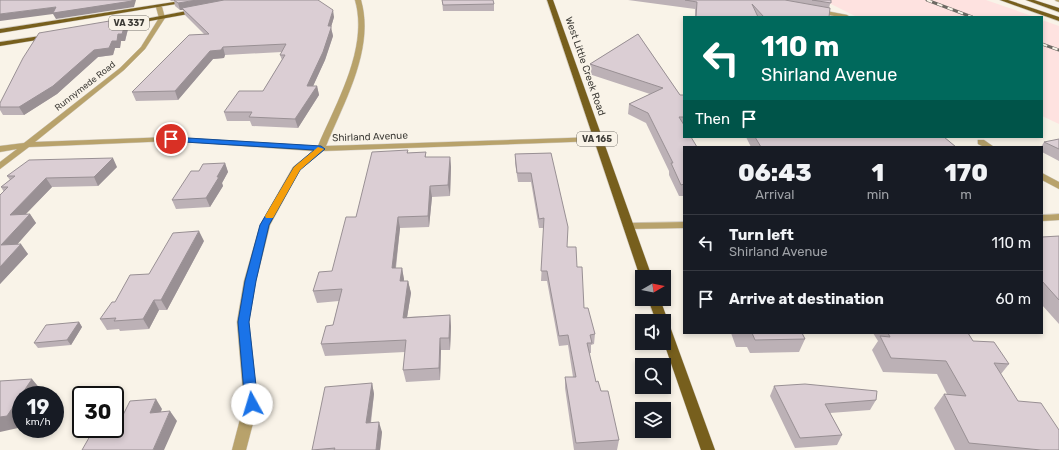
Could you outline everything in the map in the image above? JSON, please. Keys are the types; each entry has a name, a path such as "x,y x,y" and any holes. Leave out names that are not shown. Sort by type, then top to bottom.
{"main road":[{"name":"VA 337","path":"0,31 197,0"},
{"name":"West Little Creek Road","path":"550,0 644,270"},
{"path":"1003,0 1059,19"},
{"path":"1029,0 1059,10"},
{"name":"VA 337","path":"108,27 200,11"},
{"path":"0,44 55,35"},
{"path":"671,346 708,450"}],"street":[{"path":"239,450 252,404 243,322 250,281 265,225 296,169 321,149 356,64 362,27 362,14 358,0"},
{"path":"159,7 162,18"},
{"path":"810,10 842,16"},
{"name":"Runnymede Road","path":"0,166 24,145 122,69 143,48 162,18"},
{"name":"Shirland Avenue","path":"0,149 24,145 171,139 321,149 598,139"},
{"path":"981,142 988,146"},
{"path":"1043,177 1059,186"},
{"path":"1043,218 1059,217"},
{"path":"628,226 683,225"}],"shaded area":[{"path":"823,0 986,0 1032,16 855,16"},
{"path":"1043,20 1059,26 1059,124 1043,116"}],"building":[{"path":"0,0 132,1 53,13 56,7 0,14"},
{"path":"174,0 197,0 178,3"},
{"path":"224,0 318,0 333,10 328,26 331,26 331,28 323,52 307,86 317,86 295,119 249,117 252,112 224,112 239,91 263,91 285,55 280,55 286,44 223,47 221,50 210,51 175,91 132,92 189,35 209,34 182,8"},
{"path":"442,0 493,0 494,4 443,5"},
{"path":"685,0 785,0 830,8 829,16 763,16 752,4 758,16 696,16 697,2"},
{"path":"812,0 831,0 831,3"},
{"path":"127,18 122,34 118,34 117,41 112,41 109,48 94,50 53,86 19,107 0,107 0,103 23,58 39,33"},
{"path":"638,34 680,95 683,95 683,117 679,117 683,123 683,138 692,138 696,146 683,146 683,184 681,185 671,163 673,163 648,113 629,104 663,88 590,64"},
{"path":"756,138 945,138 955,146 760,146"},
{"path":"1059,139 1059,149 1044,142"},
{"path":"408,150 407,153 426,152 425,157 450,157 448,185 430,186 428,216 398,217 392,268 402,268 400,281 408,281 403,318 450,315 449,338 440,338 439,368 403,370 406,340 321,344 326,326 333,325 342,289 313,291 319,272 332,271 346,217 356,217 372,152"},
{"path":"551,153 568,227 567,247 576,247 577,267 582,267 584,308 588,308 595,334 590,335 592,343 587,343 596,382 598,381 601,391 608,391 619,440 576,443 565,377 576,377 568,335 559,336 547,271 541,271 544,218 539,219 531,173 517,173 515,154"},
{"path":"113,158 94,177 46,178 10,215 30,214 1,245 21,244 0,267 0,195 8,187 1,187 15,176 7,176 29,160"},
{"path":"225,163 217,177 219,177 206,198 172,200 191,171 199,171 203,164"},
{"path":"199,231 161,300 154,300 143,319 114,321 116,318 100,319 112,302 115,302 130,275 149,274 173,233"},
{"path":"1059,236 1059,300 1043,282 1043,237"},
{"path":"79,322 67,340 34,343 46,325"},
{"path":"752,334 802,334 805,339 755,340"},
{"path":"888,334 969,334 973,341 994,342 1009,364 994,363 1018,401 1041,403 1059,430 1059,450 1041,450 969,443 944,394 966,396 946,361 891,358 880,336 890,337"},
{"path":"32,379 27,386 12,386 12,409 7,416 0,417 0,381"},
{"path":"372,383 366,423 379,422 376,450 334,450 335,448 312,450 325,387"},
{"path":"805,384 877,391 876,400 825,404 842,435 800,438 774,386"},
{"path":"156,399 150,413 170,411 153,450 82,450 89,438 124,438 124,413 130,401"}],"railway":[{"path":"927,0 969,16"},
{"path":"1043,44 1059,50"}],"slow traffic":[{"path":"269,216 296,169 321,149"}],"route":[{"path":"171,139 321,149 296,169 265,225 250,281 243,322 252,404"}]}
